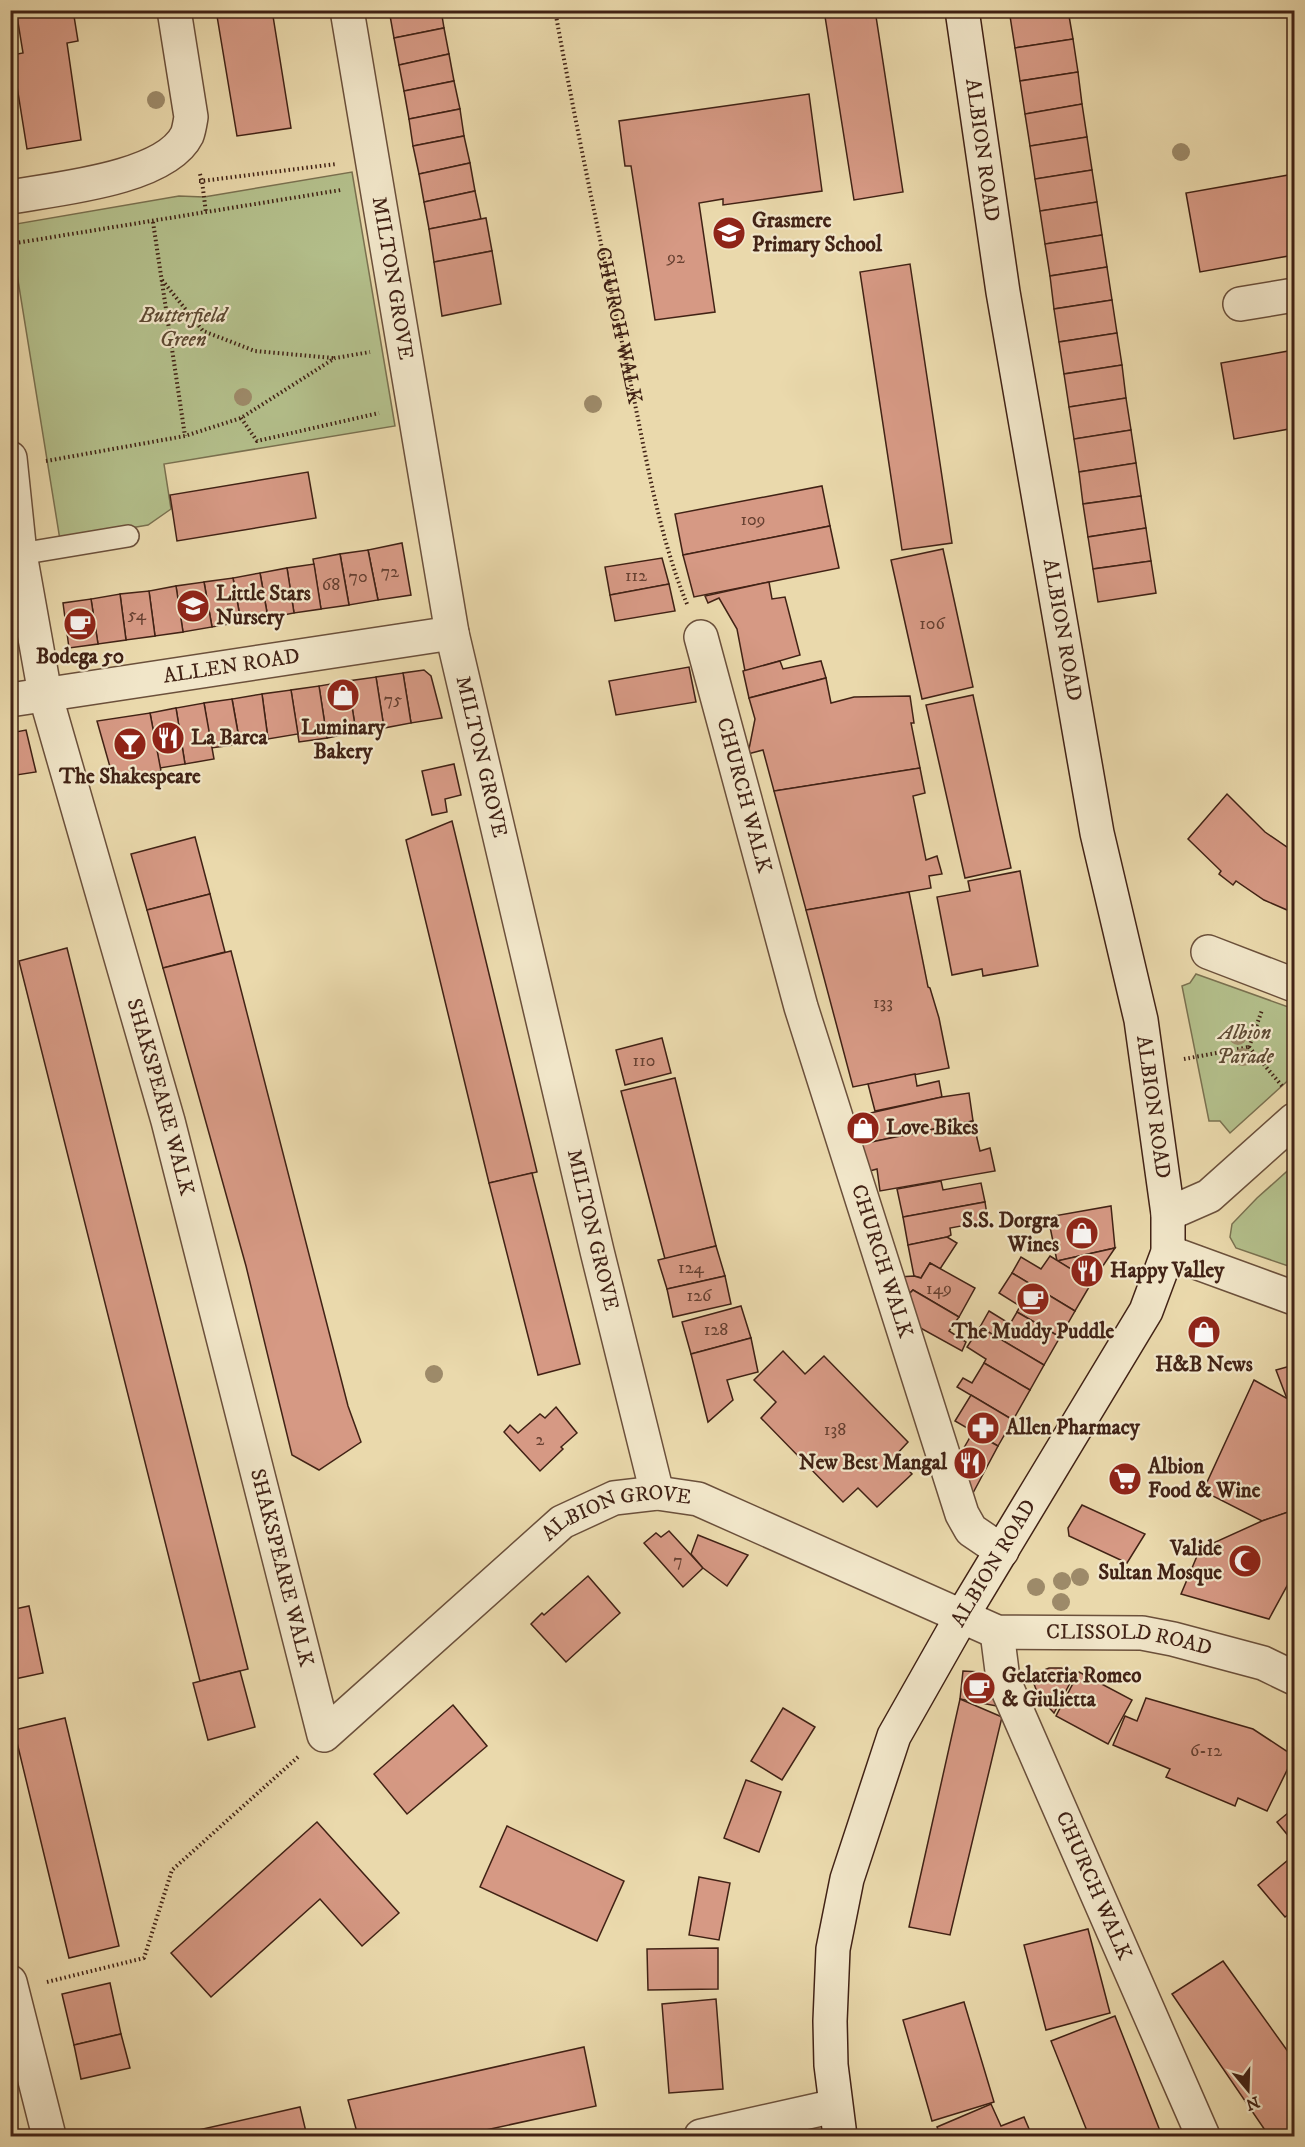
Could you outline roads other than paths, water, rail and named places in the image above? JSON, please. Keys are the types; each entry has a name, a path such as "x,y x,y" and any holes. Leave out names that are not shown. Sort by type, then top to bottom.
{"street":[{"path":"10,196 123,176 160,160 177,148 187,134 191,117 174,10"},
{"name":"MILTON GROVE","path":"347,10 452,633 594,1239 657,1493"},
{"name":"ALBION ROAD","path":"838,2121 831,2054 833,1948 847,1879 894,1736 962,1616 1146,1311 1168,1252 1168,1214 1142,1020 1096,833 1003,292 962,10"},
{"path":"1240,304 1294,295"},
{"name":"SHAKSPEARE WALK","path":"11,463 20,554 45,694 168,1121 324,1735"},
{"name":"ALLEN ROAD","path":"10,700 452,633"},
{"name":"CHURCH WALK","path":"701,637 801,1007 962,1514 971,1530 1002,1551"},
{"path":"1208,952 1294,985"},
{"path":"1168,1214 1209,1196 1291,1106"},
{"path":"1168,1252 1294,1298"},
{"name":"ALBION GROVE","path":"324,1735 562,1522 614,1498 657,1493 698,1499 962,1616"},
{"name":"CLISSOLD ROAD","path":"962,1616 997,1632 1142,1633 1173,1639 1263,1664 1294,1678"},
{"name":"CHURCH WALK","path":"997,1632 1002,1679 1203,2136"},
{"path":"11,1987 49,2136"},
{"path":"701,2136 838,2121"}],"lane":[{"path":"20,554 128,536"}],"place":[{"name":"Grasmere Primary School","path":"729,233"},
{"name":"Little Stars Nursery","path":"193,606"},
{"name":"Bodega 50","path":"80,624"},
{"name":"Luminary Bakery","path":"343,695"},
{"name":"La Barca","path":"168,738"},
{"name":"The Shakespeare","path":"130,744"},
{"name":"Love Bikes","path":"863,1128"},
{"name":"S.S. Dorgra Wines","path":"1082,1233"},
{"name":"Happy Valley","path":"1087,1271"},
{"name":"The Muddy Puddle","path":"1033,1299"},
{"name":"H&B News","path":"1204,1332"},
{"name":"Allen Pharmacy","path":"983,1428"},
{"name":"New Best Mangal","path":"970,1463"},
{"name":"Albion Food & Wine","path":"1125,1479"},
{"name":"Valide Sultan Mosque","path":"1245,1561"},
{"name":"Gelateria Romeo & Giulietta","path":"979,1688"}],"park label":[{"name":"Butterfield Green","path":"183,328"},
{"name":"Albion Parade","path":"1245,1045"}]}
